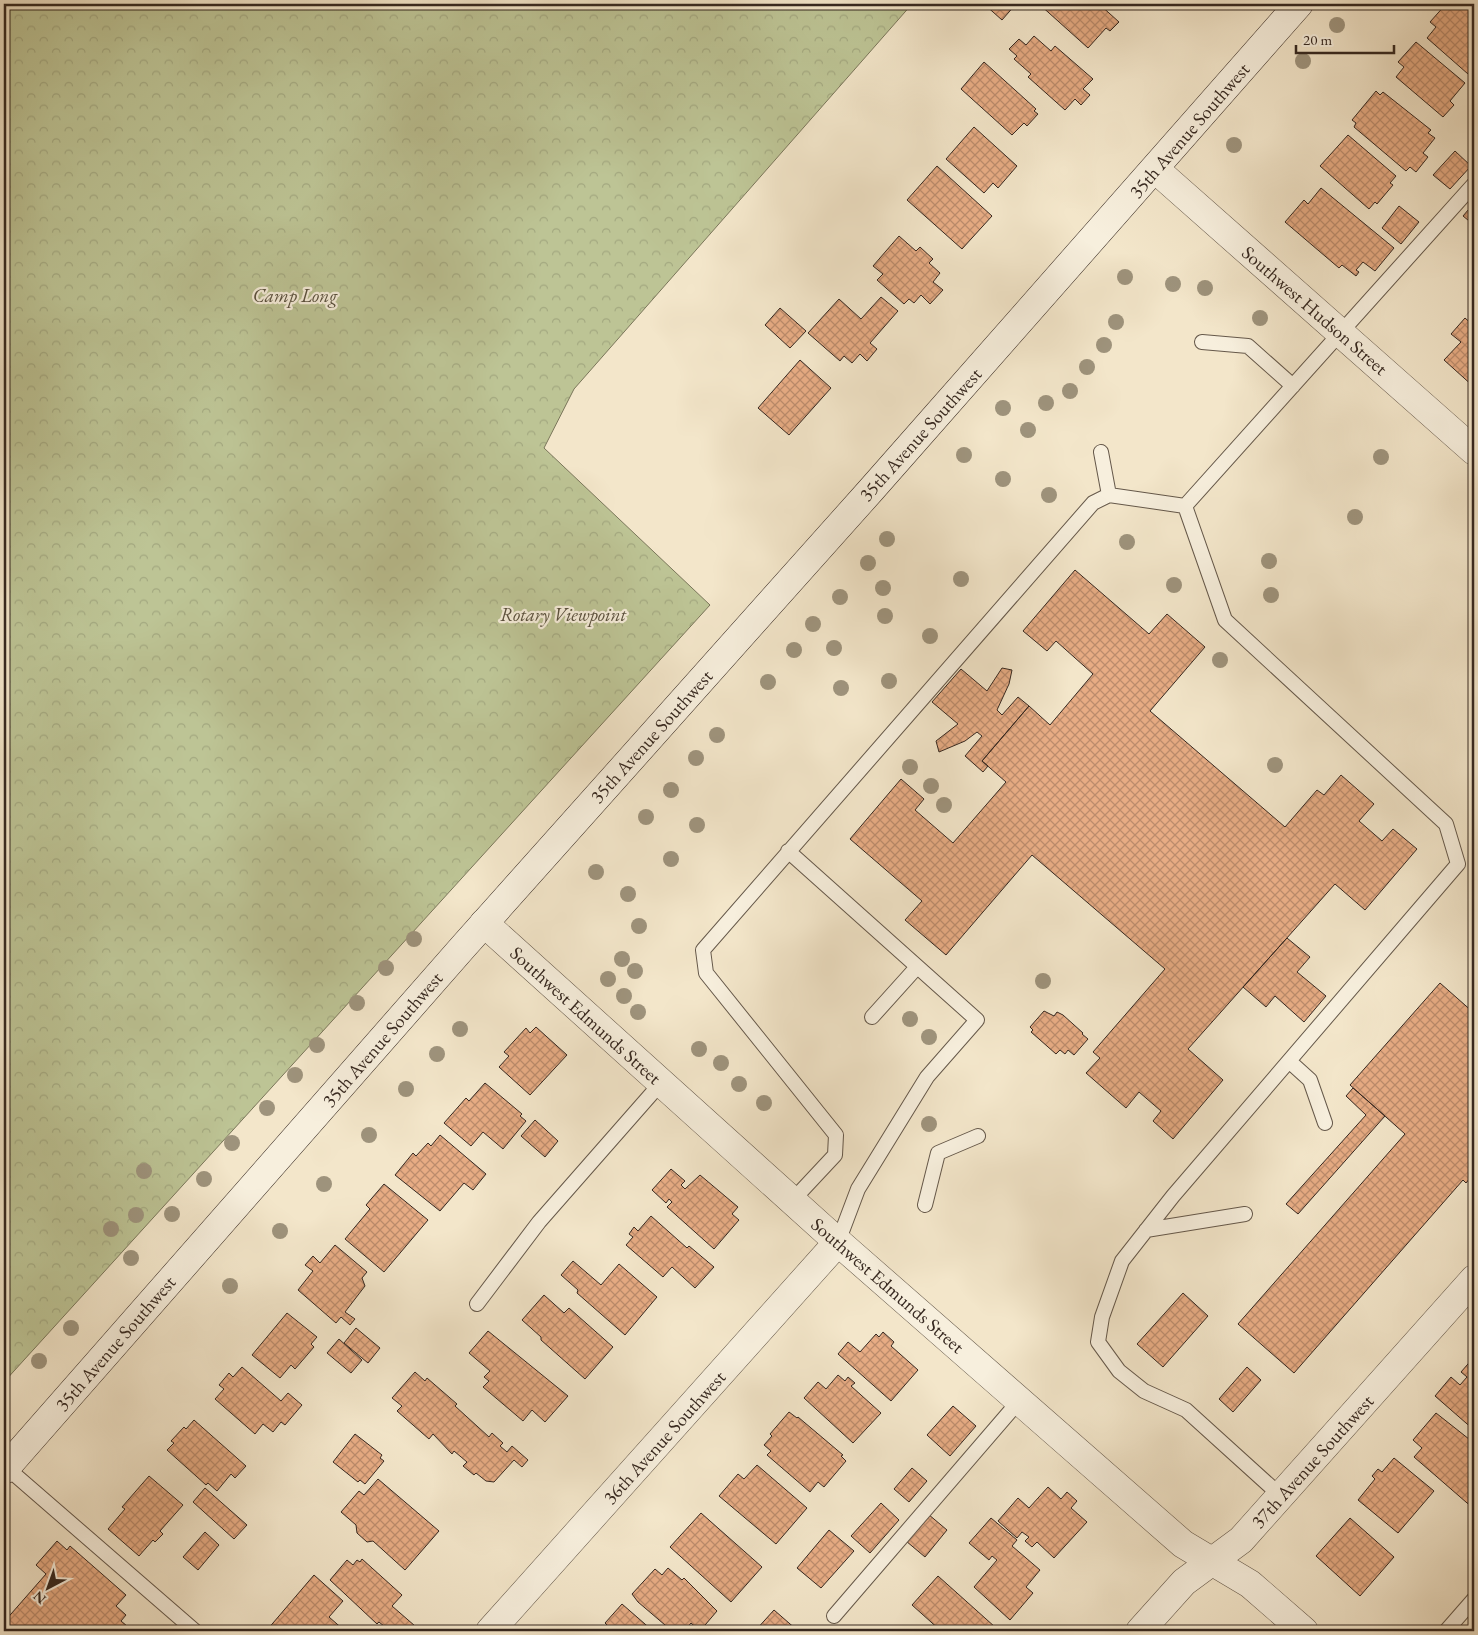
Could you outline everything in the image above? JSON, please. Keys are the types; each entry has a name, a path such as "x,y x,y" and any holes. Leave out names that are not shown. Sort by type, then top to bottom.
{"street":[{"name":"35th Avenue Southwest","path":"5,1468 484,923 1155,169 1299,4"},
{"name":"Southwest Hudson Street","path":"1155,169 1474,451"},
{"name":"Southwest Edmunds Street","path":"484,923 838,1242 1183,1544 1250,1584 1304,1631"},
{"name":"36th Avenue Southwest","path":"490,1631 838,1242"},
{"name":"37th Avenue Southwest","path":"1140,1631 1184,1582 1241,1540 1474,1279"}],"lane":[{"path":"1185,506 1474,184"},
{"path":"1202,342 1248,346 1293,386"},
{"path":"1102,452 1108,495"},
{"path":"792,1201 835,1155 836,1136 706,973 702,950 1093,503 1108,495 1185,506"},
{"path":"1185,506 1225,620 1446,824 1458,864 1146,1230 1122,1261 1102,1317 1098,1342 1118,1371 1144,1391 1186,1410 1281,1496"},
{"path":"788,851 977,1020 927,1077 858,1190 838,1242"},
{"path":"872,1017 917,967"},
{"path":"1289,1061 1310,1080 1325,1124"},
{"path":"477,1304 539,1222 661,1083"},
{"path":"925,1205 938,1153 978,1136"},
{"path":"1146,1230 1245,1214"},
{"path":"834,1616 1019,1401"},
{"path":"5,1468 195,1631"},
{"path":"1446,1631 1474,1599"}],"green space":[{"name":"Camp Long","path":"4,4 912,4 574,389 544,448 710,605 4,1382"}],"building":[{"path":"984,4 1016,4 1002,20"},
{"path":"1039,4 1099,4 1119,22 1110,31 1106,28 1088,48"},
{"path":"1446,4 1452,10 1457,4 1467,4 1474,10 1474,59 1471,56 1468,59 1474,67 1468,74 1427,38 1436,27 1430,22"},
{"path":"1034,36 1051,51 1055,46 1093,79 1083,89 1090,95 1081,105 1075,99 1065,110 1028,77 1031,74 1014,59 1017,56 1009,49 1019,39 1026,45"},
{"path":"1416,42 1465,83 1450,101 1454,105 1443,117 1396,77 1404,67 1398,62"},
{"path":"984,62 1036,109 1034,111 1038,114 1027,126 1024,123 1012,135 961,89"},
{"path":"1376,91 1380,95 1383,92 1431,130 1428,133 1435,138 1423,153 1428,157 1416,172 1410,167 1406,171 1354,127 1356,123 1352,120"},
{"path":"974,127 1017,166 998,188 993,183 984,193 946,159"},
{"path":"1348,135 1396,176 1390,183 1393,185 1377,204 1375,202 1369,209 1320,166"},
{"path":"1455,151 1471,166 1450,189 1433,175"},
{"path":"937,166 992,216 962,249 907,200"},
{"path":"1321,188 1394,248 1375,271 1363,262 1356,270 1359,272 1356,276 1342,265 1339,268 1285,222 1304,200 1308,204"},
{"path":"1474,203 1474,225 1463,216"},
{"path":"1399,206 1419,222 1401,244 1382,228"},
{"path":"899,236 916,251 920,247 933,259 929,263 940,273 933,282 943,290 930,304 921,295 914,303 909,299 904,304 877,280 883,274 873,266"},
{"path":"881,297 898,311 870,343 877,349 867,361 860,354 852,363 844,356 840,361 808,333 839,299 861,319"},
{"path":"780,308 806,331 790,348 765,325"},
{"path":"1465,318 1474,326 1474,387 1444,360 1461,342 1451,334"},
{"path":"800,360 831,388 789,435 758,408"},
{"path":"1075,570 1149,634 1167,614 1205,647 1150,711 1285,827 1317,790 1324,795 1341,775 1374,804 1359,821 1382,841 1393,829 1417,849 1365,910 1335,884 1188,1049 1223,1080 1173,1139 1153,1121 1161,1111 1139,1092 1126,1108 1086,1073 1100,1058 1093,1052 1165,969 1032,855 946,955 905,920 922,901 850,839 901,779 924,799 915,810 953,843 1006,782 982,761 1029,706 1050,725 1093,674 1056,641 1047,651 1023,631"},
{"path":"1002,668 1012,670 1009,684 997,710 1002,715 1018,697 1029,706 982,761 988,766 983,772 965,756 982,736 977,732 965,741 939,752 936,741 958,724 932,702 961,669 987,691"},
{"path":"1287,938 1310,957 1297,972 1326,996 1304,1022 1275,996 1266,1007 1243,987"},
{"path":"1440,983 1474,1013 1474,1173 1466,1183 1463,1180 1294,1373 1238,1324 1405,1134 1350,1085"},
{"path":"1044,1011 1054,1016 1057,1012 1063,1015 1088,1039 1074,1055 1068,1050 1065,1054 1060,1050 1056,1054 1031,1032 1033,1030 1030,1027"},
{"path":"536,1027 567,1055 530,1095 499,1067 509,1056 504,1052 526,1028 530,1033"},
{"path":"485,1083 522,1114 520,1116 526,1121 503,1149 483,1132 471,1146 444,1123 466,1098 469,1101"},
{"path":"1353,1088 1385,1116 1298,1214 1286,1204 1366,1115 1346,1096"},
{"path":"535,1120 558,1141 545,1157 521,1136"},
{"path":"440,1135 486,1174 473,1190 464,1183 440,1211 395,1175 413,1153 416,1156 428,1143 431,1146"},
{"path":"671,1169 685,1181 681,1185 685,1189 700,1175 738,1207 732,1214 739,1220 714,1249 667,1207 672,1202 669,1199 666,1203 652,1190"},
{"path":"384,1184 428,1220 384,1272 345,1239 370,1209 366,1205"},
{"path":"651,1216 687,1248 689,1246 714,1267 695,1288 672,1267 663,1277 626,1245 633,1237 629,1234 634,1227 638,1231"},
{"path":"335,1245 367,1272 362,1278 365,1286 345,1312 355,1319 350,1325 341,1317 336,1323 298,1290 313,1271 305,1265 313,1256 320,1263"},
{"path":"573,1261 601,1285 619,1264 657,1297 625,1335 577,1293 578,1290 561,1275"},
{"path":"1183,1293 1208,1316 1163,1367 1137,1344"},
{"path":"544,1295 564,1313 569,1308 613,1347 585,1379 541,1340 541,1337 522,1320"},
{"path":"287,1313 317,1337 311,1344 314,1347 295,1369 291,1365 280,1378 252,1355"},
{"path":"356,1328 380,1348 368,1363 344,1343"},
{"path":"488,1331 568,1396 545,1422 532,1410 523,1421 483,1387 489,1381 484,1377 490,1371 469,1353"},
{"path":"883,1332 894,1342 891,1346 918,1370 891,1401 838,1354 848,1342 860,1352 876,1334 879,1337"},
{"path":"339,1339 362,1360 351,1373 327,1353"},
{"path":"1474,1357 1474,1430 1435,1396 1451,1377 1460,1385 1467,1377 1461,1372"},
{"path":"242,1367 281,1401 288,1393 302,1405 285,1425 281,1422 273,1432 263,1424 255,1434 215,1399 224,1389 219,1385 229,1373 233,1377"},
{"path":"1247,1367 1261,1380 1233,1412 1219,1399"},
{"path":"415,1372 425,1381 427,1378 457,1404 455,1406 489,1437 492,1433 503,1443 500,1446 507,1452 512,1446 528,1460 522,1467 514,1460 494,1482 486,1481 476,1473 474,1475 463,1466 467,1462 454,1451 452,1454 433,1434 429,1439 397,1411 402,1406 392,1398"},
{"path":"838,1375 845,1381 848,1377 855,1383 851,1386 881,1413 853,1443 804,1398 818,1382 826,1389"},
{"path":"953,1406 976,1426 950,1456 927,1435"},
{"path":"789,1412 798,1417 843,1455 841,1456 846,1461 824,1487 818,1482 810,1492 767,1455 771,1451 764,1445 772,1436 770,1434"},
{"path":"1436,1413 1474,1443 1474,1509 1414,1457 1422,1448 1413,1440"},
{"path":"194,1420 246,1466 235,1478 231,1474 217,1491 208,1483 206,1485 167,1450 174,1443 171,1441 184,1427 186,1429"},
{"path":"355,1434 382,1455 380,1458 384,1461 365,1484 360,1480 358,1482 333,1462"},
{"path":"1394,1458 1434,1491 1398,1533 1358,1500 1375,1479 1372,1476 1378,1469 1382,1472"},
{"path":"757,1465 807,1508 776,1544 719,1496 738,1474 744,1479"},
{"path":"912,1468 927,1481 909,1502 894,1489"},
{"path":"149,1476 183,1505 160,1531 163,1534 155,1542 153,1540 139,1556 108,1529 125,1509 122,1507"},
{"path":"378,1479 439,1531 405,1570 373,1541 367,1542 357,1533 356,1525 341,1512 359,1491 364,1495"},
{"path":"1048,1487 1061,1499 1067,1492 1077,1501 1071,1508 1087,1522 1054,1558 1037,1542 1032,1547 1025,1541 1029,1537 1022,1532 1017,1538 998,1521 1018,1498 1029,1508"},
{"path":"205,1488 247,1525 234,1539 193,1502"},
{"path":"881,1503 899,1520 870,1553 851,1536"},
{"path":"701,1513 762,1567 731,1602 670,1547"},
{"path":"928,1514 947,1530 925,1557 906,1541"},
{"path":"991,1518 1017,1540 1012,1546 1040,1570 1026,1587 1033,1593 1010,1620 974,1587 997,1560 992,1556 989,1560 969,1543"},
{"path":"1350,1518 1394,1557 1360,1596 1316,1556"},
{"path":"829,1530 854,1551 821,1588 797,1568"},
{"path":"205,1532 219,1545 198,1570 183,1557"},
{"path":"57,1541 67,1550 70,1546 126,1595 116,1606 126,1615 121,1621 127,1626 123,1631 113,1629 111,1631 4,1631 4,1622 46,1574 36,1565"},
{"path":"362,1559 402,1595 392,1606 415,1626 411,1631 390,1631 379,1622 377,1624 330,1580 347,1560 353,1565 357,1560 360,1562"},
{"path":"668,1568 682,1580 684,1578 717,1611 700,1631 691,1623 684,1631 672,1631 638,1602 632,1594 655,1569 662,1575"},
{"path":"314,1575 343,1601 329,1617 345,1631 268,1631 267,1630"},
{"path":"938,1576 995,1627 991,1631 941,1631 912,1605"},
{"path":"622,1604 653,1631 609,1631 611,1629 605,1623"},
{"path":"774,1610 797,1630 755,1631"}],"park label":[{"name":"Rotary Viewpoint","path":"563,614"}]}
